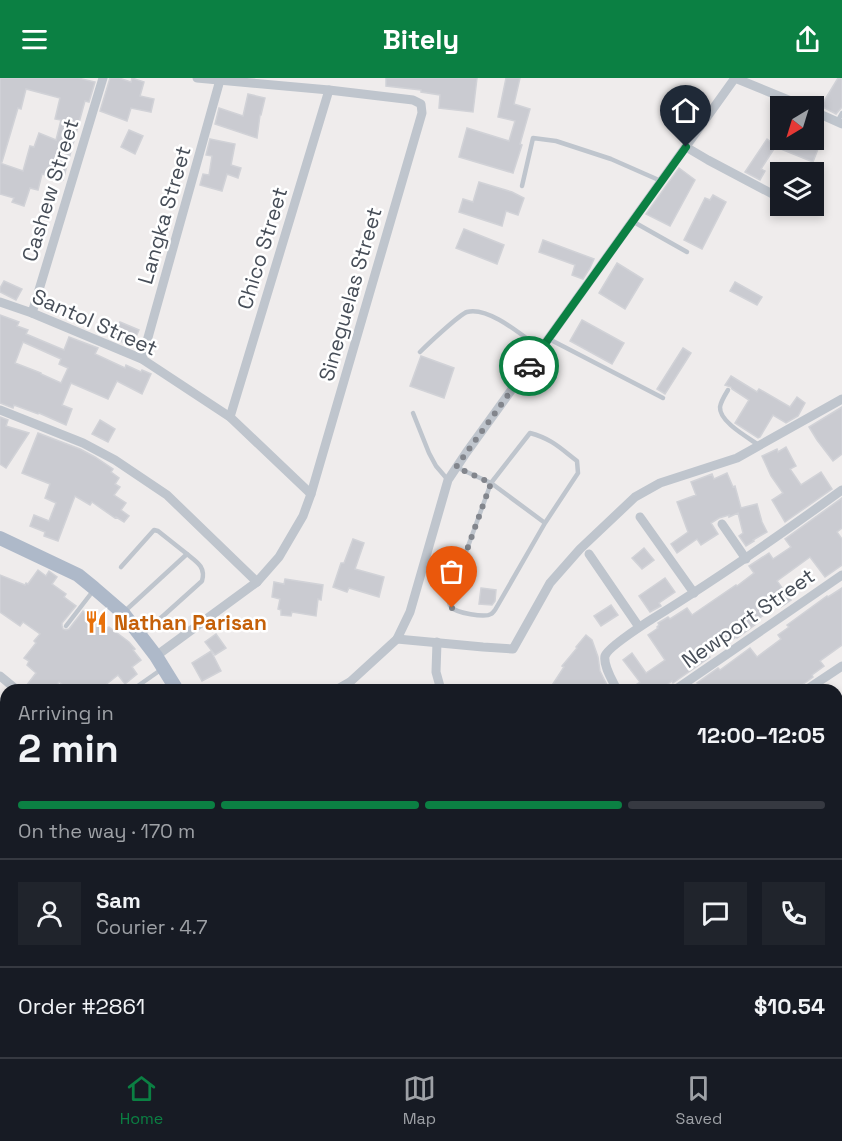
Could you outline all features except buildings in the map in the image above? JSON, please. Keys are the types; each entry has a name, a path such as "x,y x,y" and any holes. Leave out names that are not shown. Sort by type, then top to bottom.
{"main road":[{"path":"0,538 78,575 94,588 123,613 156,656 173,684"}],"street":[{"name":"Cashew Street","path":"32,313 103,78"},
{"path":"197,78 329,90"},
{"path":"346,684 397,639 410,612 448,480 456,467 735,78 779,96"},
{"name":"Langka Street","path":"142,359 220,80"},
{"name":"Sineguelas Street","path":"156,656 257,582 279,557 303,516 311,494 422,113 421,104 413,100 329,90"},
{"name":"Chico Street","path":"230,417 329,90"},
{"path":"824,114 840,119"},
{"path":"686,147 770,193"},
{"name":"Santol Street","path":"0,302 142,359 230,417 311,494"},
{"path":"397,639 513,648 550,583 580,549 635,497 660,483 737,458 842,399"},
{"path":"0,410 83,443 115,460 168,495 257,582"},
{"path":"614,684 606,665 605,656 609,650 639,627 746,559 842,490"},
{"path":"640,517 694,593"},
{"path":"722,524 746,559"},
{"path":"590,554 639,627"},
{"name":"Newport Street","path":"684,684 842,575"},
{"path":"437,642 436,672 439,684"},
{"path":"815,684 842,666"}],"lane":[{"path":"522,186 533,138 556,141 611,159 661,181"},
{"path":"633,221 687,252"},
{"path":"420,352 465,312 477,311 492,315 542,349"},
{"path":"549,339 663,398"},
{"path":"728,390 720,405 722,418 760,446"},
{"path":"413,413 429,453 448,480"},
{"path":"530,433 551,441 577,461 578,473 545,523 491,614 484,616 452,608 449,602 450,597 491,483 530,433"},
{"path":"456,467 491,483 545,523"},
{"path":"121,567 154,530 188,554 201,565 204,571 202,581 141,636"},
{"path":"123,613 188,554"},
{"path":"66,626 94,588"},
{"path":"141,684 164,668"}],"way so far":[{"path":"452,608 449,602 450,597 491,483 456,467 529,366"}],"place":[{"name":"Nathan Parisan","path":"96,622"}],"route":[{"path":"529,366 686,147"}]}
